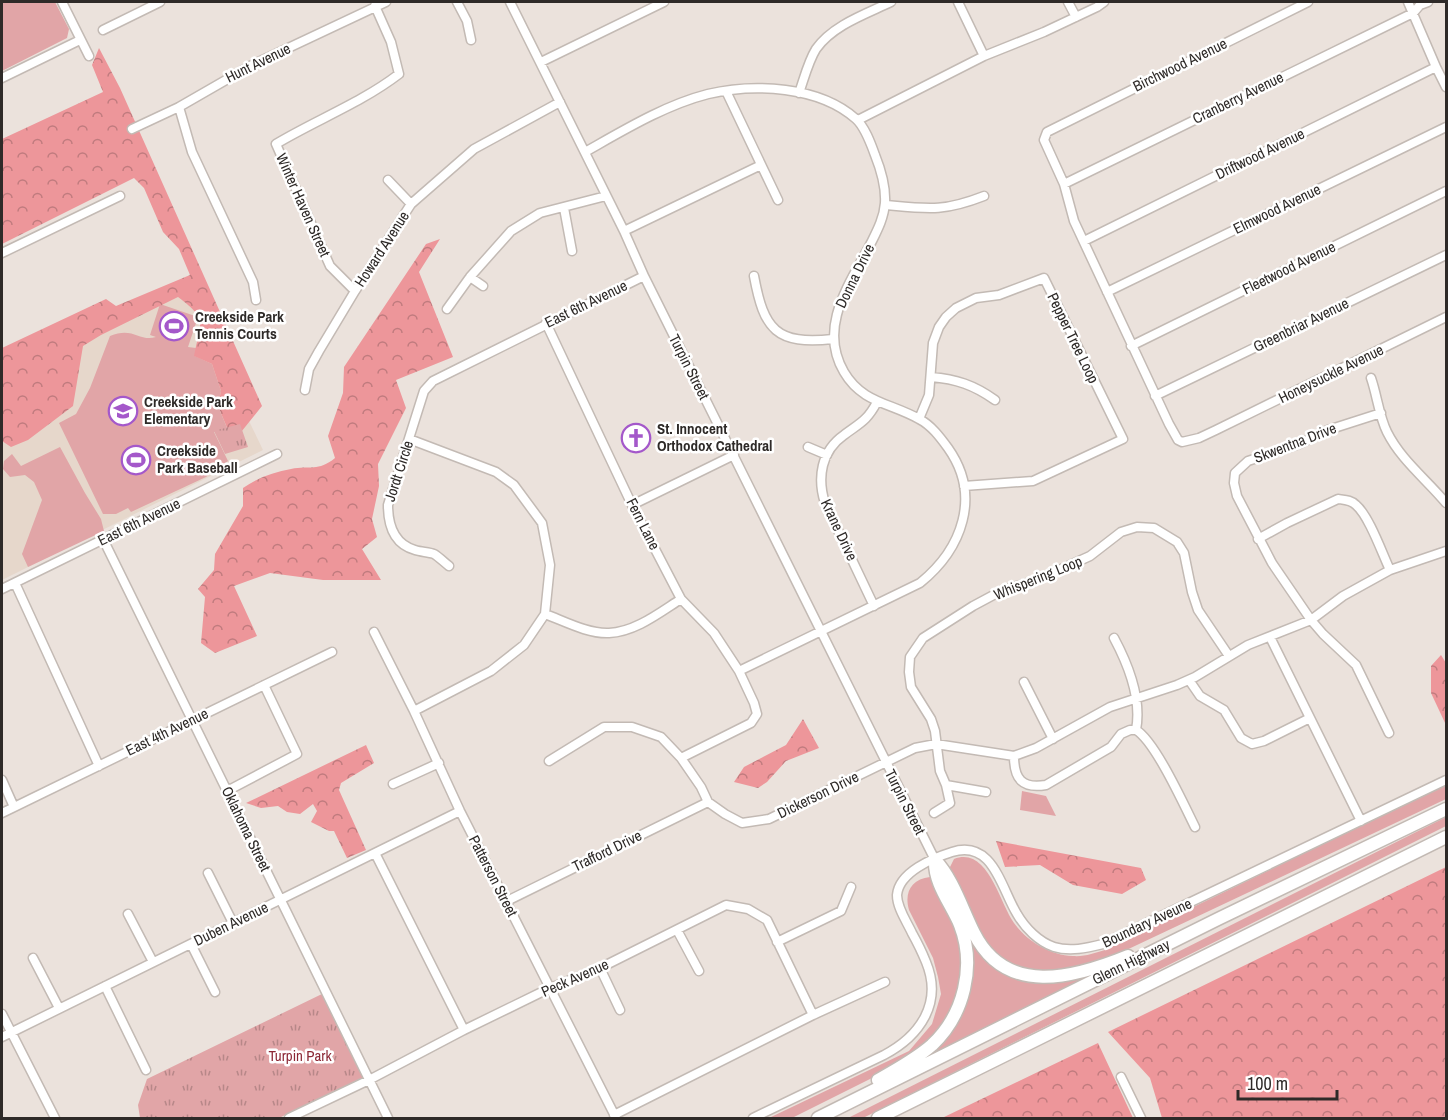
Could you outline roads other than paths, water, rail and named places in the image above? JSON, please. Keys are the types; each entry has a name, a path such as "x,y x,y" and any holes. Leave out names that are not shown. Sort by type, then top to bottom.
{"highway":[{"name":"Glenn Highway","path":"818,1119 1218,919 1446,809"},
{"name":"Glenn Highway","path":"878,1119 1446,837"},
{"path":"935,860 946,875 984,950 999,964 1026,976 1050,977 1104,965 1218,919"},
{"path":"812,1119 923,1052 943,1032 956,1012 965,984 966,952 960,926 937,878 935,860"}],"street":[{"path":"62,2 89,56"},
{"path":"103,30 160,2"},
{"name":"Hunt Avenue","path":"132,129 179,107 220,82 386,2"},
{"path":"457,2 467,21 471,40"},
{"name":"Turpin Street","path":"510,2 935,860"},
{"path":"541,62 664,2"},
{"path":"798,93 815,51 825,38 837,29 891,2"},
{"path":"958,2 984,56"},
{"path":"1068,2 1076,17"},
{"path":"585,152 637,123 680,104 708,94 726,91 761,88 798,93 836,105 858,120 984,56 1076,17 1104,2"},
{"name":"Birchwood Avenue","path":"1064,184 1044,140 1045,135 1052,128 1308,2"},
{"path":"1408,2 1446,87"},
{"name":"Cranberry Avenue","path":"1064,184 1413,13 1428,2"},
{"name":"Winter Haven Street","path":"355,291 330,266 276,144 379,89 399,74 391,42 375,6"},
{"path":"2,78 81,40"},
{"name":"Driftwood Avenue","path":"1084,241 1436,67"},
{"path":"726,91 778,200"},
{"name":"Howard Avenue","path":"305,390 309,369 355,291 411,204 471,146 560,102"},
{"path":"179,107 192,152 253,282 256,300"},
{"name":"Donna Drive","path":"739,671 920,583 947,556 963,521 964,486 959,467 951,453 933,429 919,419 862,393 844,371 833,339 835,318 840,303 880,223 885,204 885,189 881,171 858,120"},
{"name":"Elmwood Avenue","path":"1107,292 1446,127"},
{"path":"624,231 761,165"},
{"path":"388,180 411,204"},
{"path":"1064,184 1074,221 1155,396"},
{"name":"Fleetwood Avenue","path":"1131,346 1446,191"},
{"path":"2,253 120,196"},
{"path":"447,309 470,277 511,231 540,213 606,196"},
{"path":"885,204 933,209 946,208 984,196"},
{"path":"564,208 573,251"},
{"name":"Greenbriar Avenue","path":"1155,396 1446,255"},
{"name":"East 6th Avenue","path":"433,381 644,276"},
{"path":"754,276 761,308 779,333 794,340 833,339"},
{"path":"470,277 483,286"},
{"name":"Pepper Tree Loop","path":"919,419 929,395 933,343 946,317 976,298 999,295 1044,278 1123,439 1033,481 964,486"},
{"name":"Honeysuckle Avenue","path":"1155,396 1178,440 1186,442 1216,430 1446,317"},
{"name":"Fern Lane","path":"546,323 632,505 681,599 714,633 739,671 754,703 757,714 751,723 681,758"},
{"path":"931,377 968,383 995,400"},
{"path":"1371,378 1385,429 1403,458 1446,502"},
{"name":"Jordt Circle","path":"433,381 424,391 388,505 388,518 392,532 400,543 434,555 449,567"},
{"path":"808,447 827,455 842,436 870,416 878,402"},
{"name":"Skwentna Drive","path":"1381,413 1328,430 1299,444 1248,461 1235,473 1235,490 1272,563 1311,620 1363,675 1389,733"},
{"path":"409,439 496,472 514,485 542,523 550,565 545,614 524,645 491,671 414,711"},
{"name":"East 6th Avenue","path":"2,589 277,454"},
{"name":"Krane Drive","path":"827,455 820,476 823,496 874,606"},
{"path":"632,505 734,456"},
{"path":"1258,539 1338,499 1347,500 1355,504 1363,513 1390,570"},
{"name":"Whispering Loop","path":"946,785 940,771 931,719 911,687 910,657 923,638 1001,591 1036,580 1090,556 1121,532 1137,527 1154,528 1177,542 1184,553 1198,610 1229,656"},
{"name":"Oklahoma Street","path":"103,539 388,1119"},
{"path":"936,744 1014,756 1036,748 1094,714 1136,697 1189,680 1248,645 1311,620 1343,596 1390,570 1446,551"},
{"path":"15,583 99,766"},
{"path":"545,614 587,629 608,633 639,625 681,599"},
{"name":"Patterson Street","path":"374,632 439,763 460,811 615,1117"},
{"path":"1270,637 1361,821"},
{"path":"1114,638 1124,657 1139,709 1136,730"},
{"name":"East 4th Avenue","path":"2,813 332,652"},
{"path":"1189,680 1200,696 1224,710 1241,738 1252,744 1264,741 1310,718"},
{"path":"1024,682 1053,739"},
{"path":"227,791 297,754 264,685"},
{"name":"Dickerson Drive","path":"549,761 604,727 632,727 661,737 681,758 708,802 742,823 769,819 915,748 936,744"},
{"path":"1014,756 1014,769 1017,777 1035,787 1046,785 1111,747 1121,734 1136,730 1143,734 1175,785 1195,827"},
{"path":"393,784 439,763"},
{"path":"2,780 14,807"},
{"name":"Boundary Aveune","path":"753,1119 902,1046 926,1018 931,982 927,963 900,908 897,894 902,881 910,873 935,860 952,852 968,849 982,855 991,864 1017,915 1029,930 1054,947 1085,949 1103,944 1446,780"},
{"path":"946,785 986,792"},
{"path":"934,813 950,803 946,785"},
{"name":"Trafford Drive","path":"507,901 708,802"},
{"name":"Duben Avenue","path":"2,1037 460,811"},
{"path":"375,853 464,1030"},
{"path":"208,873 233,923"},
{"path":"777,942 841,911 851,887"},
{"name":"Peck Avenue","path":"289,1119 464,1030 550,988 600,968 726,905 748,909 767,921 813,1015"},
{"path":"128,914 153,962"},
{"path":"677,930 699,971"},
{"path":"191,944 215,992"},
{"path":"33,958 59,1008"},
{"path":"600,968 620,1010"},
{"path":"615,1117 813,1015 885,982"},
{"path":"105,986 146,1070"},
{"path":"2,1014 55,1119"},
{"path":"1121,1077 1141,1119"}],"place":[{"name":"Creekside Park Tennis Courts","path":"174,326"},
{"name":"Creekside Park Elementary","path":"123,411"},
{"name":"St. Innocent Orthodox Cathedral","path":"636,438"},
{"name":"Creekside Park Baseball","path":"136,460"}],"park label":[{"name":"Turpin Park","path":"300,1056"}]}
